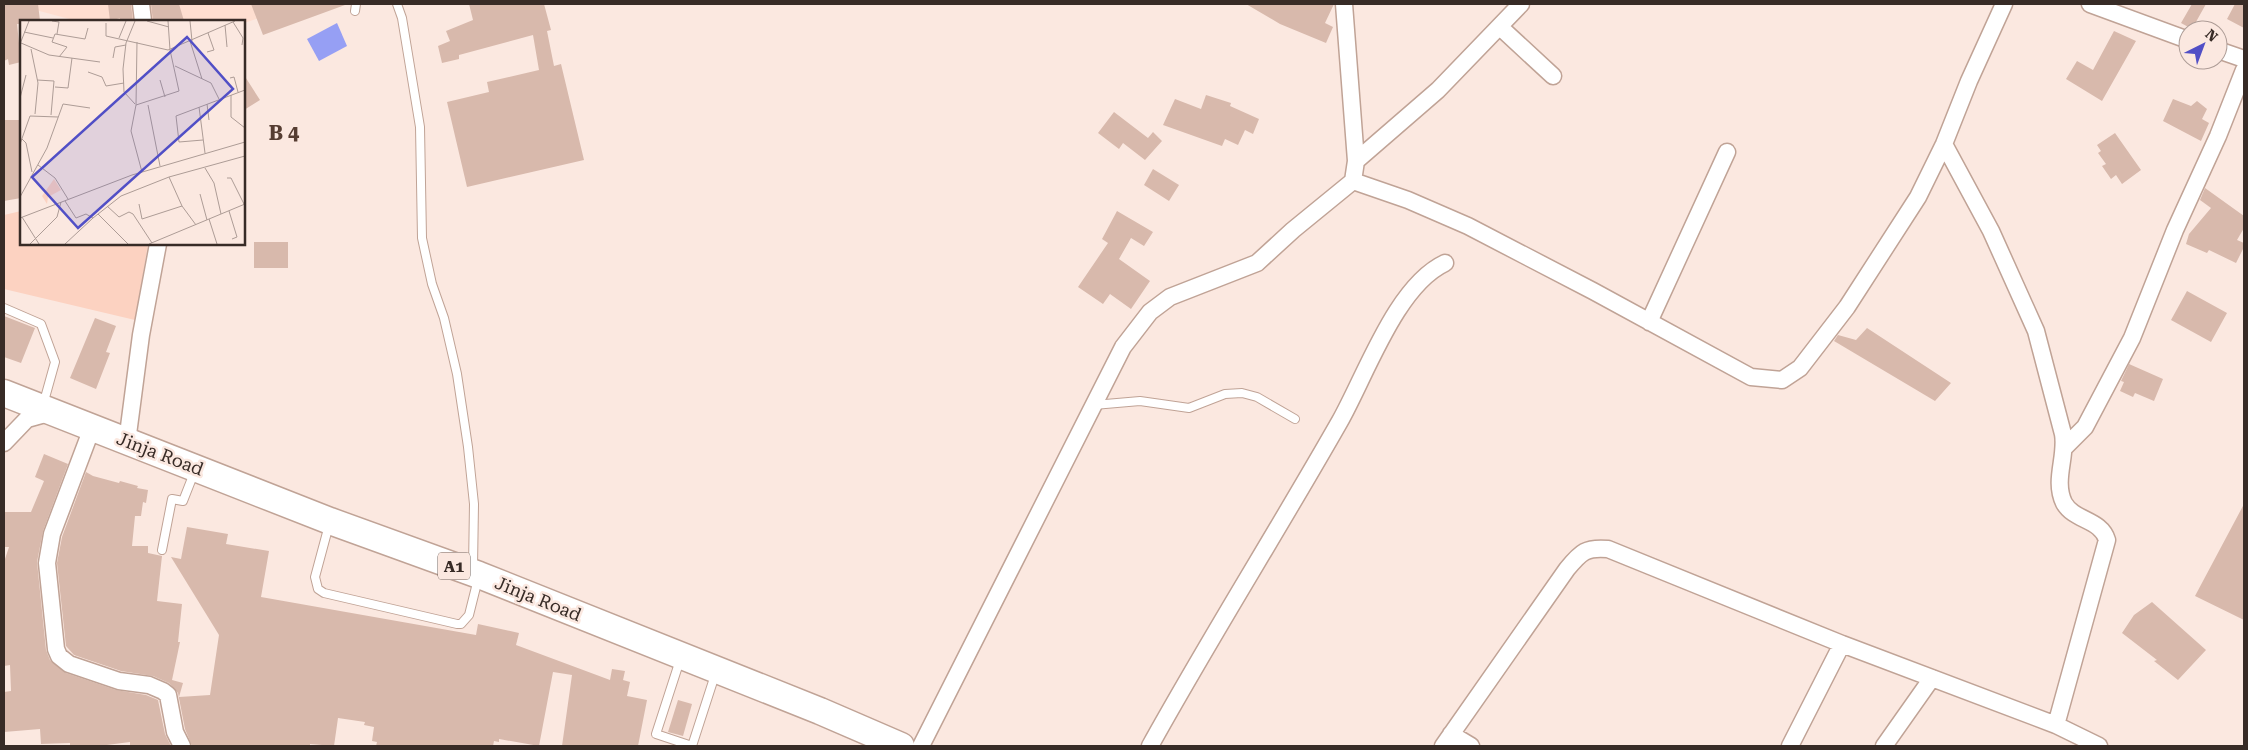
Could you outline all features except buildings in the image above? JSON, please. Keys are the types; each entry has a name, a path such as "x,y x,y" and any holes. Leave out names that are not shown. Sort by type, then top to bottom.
{"highway":[{"name":"Jinja Road","path":"4,394 330,521 476,574 682,655 901,746"}],"street":[{"path":"141,4 144,20"},
{"path":"921,746 1123,347 1150,312 1170,297 1257,264 1292,230 1353,181 1356,161 1344,4"},
{"path":"1356,161 1438,90 1521,4"},
{"path":"1353,181 1408,200 1468,226 1751,377 1782,380 1793,375 1800,368 1847,307 1918,197 1944,144 2004,4"},
{"path":"2090,4 2178,36"},
{"path":"1500,27 1553,76"},
{"path":"2228,53 2244,59"},
{"path":"2066,447 2085,427 2132,338 2175,230 2218,136 2244,70"},
{"path":"1944,144 1991,231 2036,331 2066,447 2059,476 2064,502 2070,511 2099,527 2107,540 2056,725"},
{"path":"1649,322 1728,152"},
{"path":"127,442 141,335 158,245"},
{"path":"1150,746 1202,653 1340,420 1386,329 1420,281 1433,268 1445,263"},
{"path":"4,443 27,419 47,410"},
{"path":"92,428 52,534 47,564 56,649 59,656 69,664 119,681 149,685 164,691 168,695 175,732 182,746"},
{"path":"1470,746 1447,740 1567,570 1579,555 1592,548 1608,549 1842,644 2056,725 2099,746"},
{"path":"1790,746 1842,644"},
{"path":"1884,746 1932,678"}],"lane":[{"path":"330,521 315,577 318,589 324,593 457,624 462,624 469,615 476,574 474,504 468,447 456,374 444,318 432,284 422,238 420,127 402,18 397,4"},
{"path":"4,308 41,324 55,362 47,410"},
{"path":"1092,405 1140,401 1189,408 1226,394 1242,393 1256,397 1295,419"},
{"path":"162,550 172,499 183,501 196,468"},
{"path":"682,655 656,734 692,746 717,670"}],"shaded area":[{"path":"13,4 267,4 259,18 245,23 245,20 73,20"},
{"path":"20,211 20,245 148,245 135,320 4,289 4,215"}],"water":[{"path":"337,23 347,46 319,61 307,39"}],"district":[{"name":"B 4","path":"284,133"}]}
